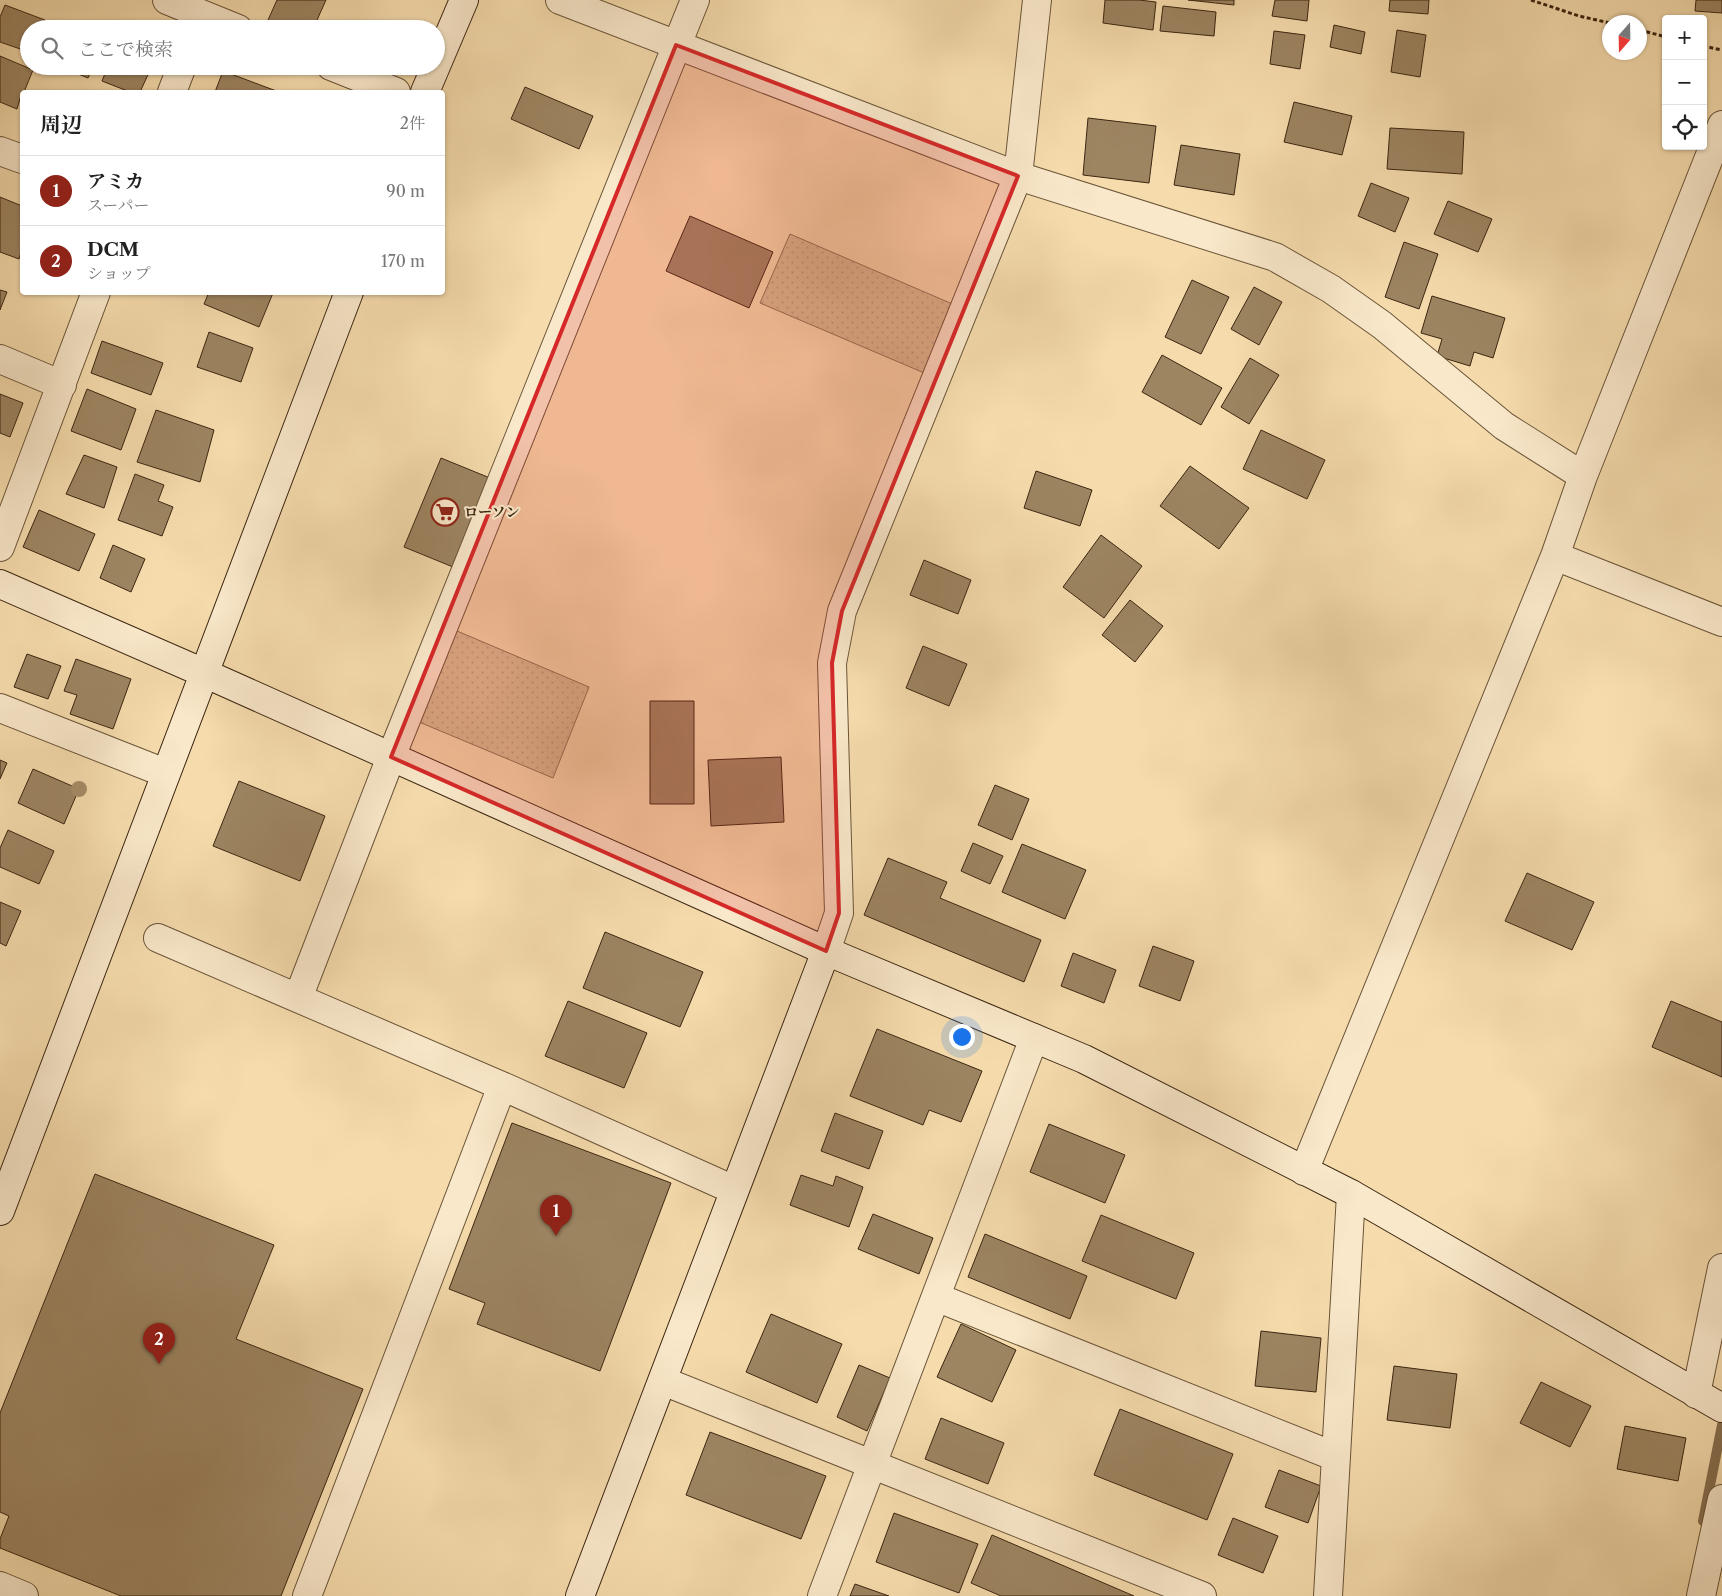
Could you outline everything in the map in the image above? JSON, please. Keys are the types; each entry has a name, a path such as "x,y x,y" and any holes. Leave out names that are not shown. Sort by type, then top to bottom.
{"street":[{"path":"166,0 216,20"},
{"path":"445,45 464,0"},
{"path":"560,0 1018,176 1275,257 1331,289 1382,325 1504,426 1583,476"},
{"path":"298,998 391,756 695,0"},
{"path":"580,1596 839,913 832,663 842,610 1018,176 1037,0"},
{"path":"173,90 179,75"},
{"path":"354,75 391,90"},
{"path":"426,90 432,75"},
{"path":"1304,1171 1555,556 1583,476 1722,125"},
{"path":"0,151 20,158"},
{"path":"0,547 95,295"},
{"path":"0,1211 347,295"},
{"path":"0,359 62,384"},
{"path":"1555,556 1722,622"},
{"path":"0,584 391,756 826,951 1084,1059 1351,1194 1722,1408"},
{"path":"0,708 165,773"},
{"path":"158,938 502,1086 734,1190"},
{"path":"822,1596 1034,1038"},
{"path":"307,1596 502,1086"},
{"path":"1328,1596 1351,1194"},
{"path":"1696,1394 1722,1268"},
{"path":"936,1297 1336,1457"},
{"path":"663,1381 1202,1596"},
{"path":"1701,1596 1722,1499"},
{"path":"0,1586 24,1596"}],"path":[{"path":"1530,0 1579,16 1602,21"},
{"path":"1647,32 1662,36"},
{"path":"1707,47 1722,50"}],"highlighted area":[{"path":"676,45 1018,176 842,611 832,663 839,913 826,951 391,757"}],"shaded area":[{"path":"790,234 964,309 936,378 760,303"},
{"path":"443,625 589,687 553,778 407,717"}],"building":[{"path":"277,0 326,0 317,20 268,20"},
{"path":"1105,0 1156,2 1153,30 1103,23"},
{"path":"1188,0 1234,0 1234,5"},
{"path":"1275,0 1309,0 1307,21 1272,16"},
{"path":"1390,0 1429,0 1428,14 1389,11"},
{"path":"1696,0 1722,0 1722,13 1695,11"},
{"path":"5,5 45,20 20,20 20,49 0,42 0,17"},
{"path":"1163,6 1216,12 1214,36 1160,31"},
{"path":"1334,25 1365,32 1361,54 1330,47"},
{"path":"1397,30 1426,35 1420,77 1391,72"},
{"path":"1274,31 1305,35 1300,69 1270,64"},
{"path":"0,56 20,64 20,75 31,75 25,90 20,90 17,109 0,102"},
{"path":"104,75 148,75 141,90 125,90 102,81"},
{"path":"221,75 234,75 274,90 216,90"},
{"path":"525,87 593,116 579,149 511,119"},
{"path":"1294,102 1352,116 1342,155 1284,142"},
{"path":"1088,118 1156,126 1149,183 1083,175"},
{"path":"1390,128 1464,132 1462,174 1387,169"},
{"path":"1181,145 1240,154 1234,195 1174,185"},
{"path":"1371,183 1409,198 1395,232 1358,216"},
{"path":"0,197 20,205 20,256 19,259 0,252"},
{"path":"1448,201 1492,219 1478,252 1434,234"},
{"path":"690,216 773,252 749,308 666,271"},
{"path":"1404,242 1438,254 1419,309 1385,297"},
{"path":"1192,280 1229,297 1201,354 1165,337"},
{"path":"1254,287 1282,302 1259,345 1231,329"},
{"path":"0,290 7,292 0,310"},
{"path":"208,295 272,295 259,327 204,304"},
{"path":"1432,296 1505,318 1493,358 1474,352 1470,366 1437,356 1442,339 1421,333"},
{"path":"209,332 253,348 241,382 197,367"},
{"path":"102,341 163,363 151,395 91,373"},
{"path":"1162,355 1222,388 1201,425 1142,392"},
{"path":"1250,358 1279,375 1249,424 1221,407"},
{"path":"87,389 136,409 121,450 71,431"},
{"path":"0,394 23,403 10,437 0,433"},
{"path":"156,410 214,430 200,482 137,462"},
{"path":"1261,430 1325,460 1307,499 1243,469"},
{"path":"84,455 117,467 104,508 66,494"},
{"path":"441,458 490,478 453,567 404,547"},
{"path":"1190,466 1249,508 1219,549 1160,506"},
{"path":"1036,471 1092,490 1080,526 1024,508"},
{"path":"135,474 164,485 158,501 173,507 162,536 118,520"},
{"path":"39,510 95,534 79,571 23,547"},
{"path":"1101,535 1142,566 1104,618 1063,587"},
{"path":"113,545 145,559 131,592 100,578"},
{"path":"924,560 971,580 958,614 910,595"},
{"path":"1130,600 1163,626 1135,662 1102,635"},
{"path":"923,646 967,664 949,706 906,688"},
{"path":"27,654 61,666 48,699 14,687"},
{"path":"76,659 131,679 113,729 70,714 77,695 64,691"},
{"path":"650,701 694,701 694,804 650,804"},
{"path":"781,757 784,822 711,826 708,760"},
{"path":"0,760 7,763 0,779"},
{"path":"33,769 79,789 64,824 18,803"},
{"path":"239,781 325,816 300,881 213,846"},
{"path":"995,785 1029,799 1012,840 978,825"},
{"path":"8,830 54,851 39,884 0,867 0,848"},
{"path":"973,843 1003,856 990,884 961,871"},
{"path":"1022,844 1086,870 1065,919 1002,892"},
{"path":"888,858 947,882 940,898 1041,940 1024,982 864,915"},
{"path":"1527,873 1594,902 1572,950 1505,921"},
{"path":"0,902 21,911 6,946 0,943"},
{"path":"605,932 703,972 680,1027 583,988"},
{"path":"1153,946 1194,961 1180,1001 1139,986"},
{"path":"1073,953 1116,970 1104,1003 1061,986"},
{"path":"568,1001 647,1033 624,1088 545,1056"},
{"path":"1671,1001 1722,1022 1722,1077 1652,1047"},
{"path":"877,1029 982,1071 961,1122 929,1110 923,1125 850,1096"},
{"path":"835,1113 883,1131 869,1169 821,1151"},
{"path":"512,1123 671,1183 600,1371 477,1324 485,1303 449,1289"},
{"path":"1049,1124 1125,1155 1105,1203 1030,1172"},
{"path":"95,1174 274,1245 236,1339 363,1389 281,1596 121,1596 0,1548 0,1539 9,1516 0,1512 0,1413"},
{"path":"801,1175 833,1186 836,1176 863,1187 849,1227 790,1205"},
{"path":"873,1214 933,1238 919,1274 858,1249"},
{"path":"1101,1215 1194,1253 1176,1299 1082,1261"},
{"path":"985,1234 1087,1276 1070,1319 968,1277"},
{"path":"771,1314 842,1344 817,1403 746,1372"},
{"path":"961,1324 1016,1350 992,1402 937,1377"},
{"path":"1261,1331 1321,1338 1316,1392 1255,1386"},
{"path":"859,1365 890,1378 867,1431 837,1417"},
{"path":"1394,1366 1457,1374 1450,1428 1387,1420"},
{"path":"1541,1382 1591,1406 1570,1447 1520,1423"},
{"path":"1120,1409 1233,1454 1207,1520 1094,1475"},
{"path":"941,1418 1004,1443 988,1484 925,1459"},
{"path":"1625,1426 1686,1438 1678,1481 1617,1469"},
{"path":"710,1432 826,1476 801,1539 686,1495"},
{"path":"1279,1470 1321,1486 1308,1523 1265,1507"},
{"path":"894,1513 978,1544 959,1593 876,1562"},
{"path":"1233,1518 1278,1536 1263,1573 1218,1555"},
{"path":"992,1535 1134,1596 1001,1596 971,1583"},
{"path":"855,1584 889,1596 850,1596"}],"waterway":[{"path":"1703,1521 1722,1425"}],"place":[{"name":"ローソン","path":"445,512"},
{"name":"アミカ","path":"556,1236"},
{"name":"DCM","path":"159,1364"}]}
